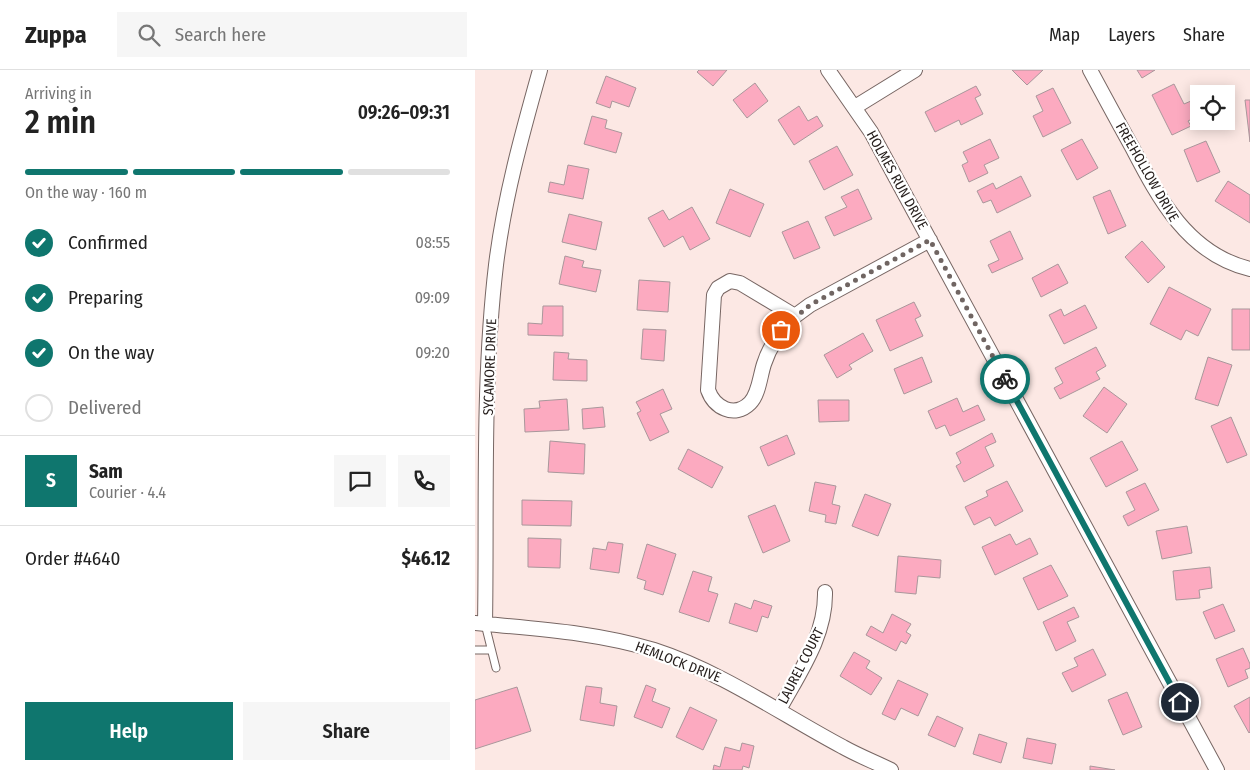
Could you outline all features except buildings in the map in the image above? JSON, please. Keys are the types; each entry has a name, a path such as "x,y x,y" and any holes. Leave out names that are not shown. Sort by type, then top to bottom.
{"street":[{"name":"SYCAMORE DRIVE","path":"480,623 489,354 496,263 521,141 540,70"},
{"name":"HOLMES RUN DRIVE","path":"828,70 855,107 930,240 1217,770"},
{"path":"855,107 915,70"},
{"name":"FREEHOLLOW DRIVE","path":"1090,70 1170,215 1203,247 1225,260 1250,269"},
{"path":"795,316 735,282 724,283 718,288 714,295 708,390 714,403 723,409 731,411 744,408 754,397 770,348 781,330 795,316 810,305 930,240"},
{"name":"LAUREL COURT","path":"779,710 817,639 823,619 825,592"},
{"name":"HEMLOCK DRIVE","path":"480,623 571,631 616,639 655,651 726,681 844,748 891,770"}],"lane":[{"name":"SYCAMORE DRIVE","path":"480,623 491,650 495,668"},
{"path":"475,650 491,650"}],"way so far":[{"path":"781,330 810,305 930,240 1005,379"}],"route":[{"path":"1005,379 1180,702"}]}
